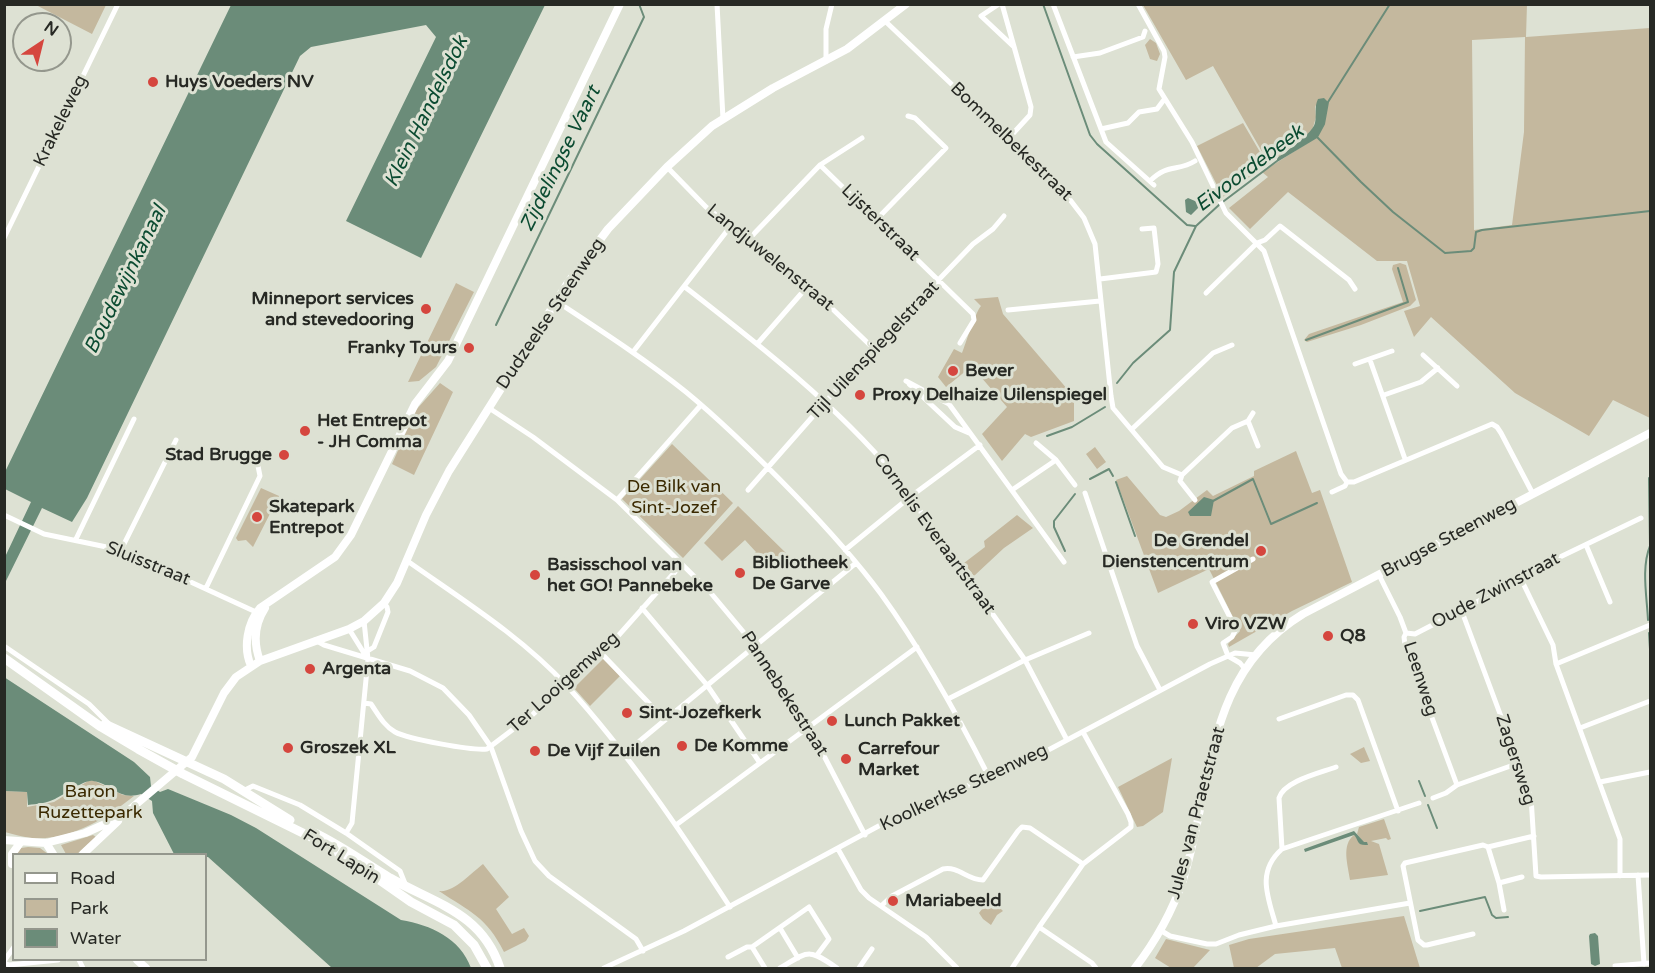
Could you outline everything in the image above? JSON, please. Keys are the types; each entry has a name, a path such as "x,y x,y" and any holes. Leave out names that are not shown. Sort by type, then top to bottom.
{"main road":[{"path":"251,666 247,656 250,626 268,603 335,557 351,535 415,404 441,374 620,4"},
{"name":"Dudzeelse Steenweg","path":"121,817 194,754 224,693 236,677 260,661 350,629 364,621 384,603 397,582 443,482 556,301 608,229 667,167 723,119 773,88 847,49 906,4"},
{"name":"Brugse Steenweg","path":"1256,655 1292,621 1650,434"},
{"path":"258,614 255,641 260,661"},
{"name":"Jules van Praetstraat","path":"1135,969 1172,908 1183,878 1222,716 1232,689 1256,655"},
{"path":"4,658 94,714"},
{"name":"Fort Lapin","path":"94,714 110,726 187,761 243,791 264,806 466,918 489,944 500,969"},
{"name":"Fort Lapin","path":"94,714 138,749 315,839 351,860 411,902 454,925 474,945 487,969"},
{"path":"4,840 20,843 46,843 85,833 121,817"},
{"path":"85,853 121,817"},
{"path":"13,853 20,843"},
{"path":"46,843 52,853"}],"street":[{"name":"Krakeleweg","path":"4,238 118,4"},
{"path":"717,4 723,119"},
{"path":"826,61 826,29 832,4"},
{"path":"1008,139 1030,115 1031,107 1015,48 1001,4 981,16 1015,48"},
{"path":"1053,4 1106,142 1152,183 1159,172 1186,166 1195,161"},
{"path":"1138,4 1164,51 1159,89 1192,142 1226,213 1264,251 1341,474 1347,482"},
{"name":"Bommelbekestraat","path":"885,21 1061,188 1084,218 1095,244 1113,408 1163,467 1182,475 1180,481 1196,500"},
{"path":"1073,57 1116,48 1143,37 1145,31"},
{"path":"1101,129 1128,123 1139,112 1157,109 1163,101"},
{"path":"876,220 946,148 915,118 908,116"},
{"path":"747,241 820,165 862,138"},
{"name":"Lijsterstraat","path":"820,165 973,314 974,320 960,343"},
{"name":"Landjuwelenstraat","path":"667,167 706,207 818,295 873,348"},
{"name":"Tijl Uilenspiegelstraat","path":"748,489 873,348 973,244 1004,216"},
{"path":"1206,293 1257,243 1266,240 1280,226 1349,280 1355,289"},
{"path":"633,352 730,227"},
{"path":"1100,279 1156,272 1158,264 1154,228 1142,229"},
{"name":"Cornelis Everaartstraat","path":"685,287 758,344 825,403 871,447 894,474 1025,660 1067,740"},
{"path":"758,344 807,287"},
{"path":"556,301 633,352 701,405 768,467 820,521 885,599 917,647 948,699 989,777"},
{"path":"1008,310 1100,301"},
{"path":"1132,429 1213,353 1232,345"},
{"path":"1355,364 1392,351"},
{"path":"1423,355 1457,386"},
{"path":"1370,360 1405,459"},
{"path":"1384,395 1421,382 1438,368"},
{"path":"970,433 955,427 906,381 949,404 1065,562"},
{"path":"617,500 701,405"},
{"name":"Pannebekestraat","path":"489,408 533,437 617,500 710,592 755,646 809,727 865,835"},
{"path":"1182,475 1232,428 1248,421 1254,413"},
{"path":"76,539 135,419"},
{"path":"1248,421 1258,446"},
{"path":"1347,482 1354,482 1492,424 1501,433 1533,494"},
{"path":"121,550 176,440"},
{"path":"1036,443 1056,459 1075,485"},
{"path":"845,550 910,497 980,446"},
{"path":"1012,490 1056,459"},
{"path":"206,588 260,476 258,466"},
{"path":"1332,492 1345,486 1347,482"},
{"path":"1085,494 1137,646 1160,690"},
{"name":"Sluisstraat","path":"4,514 44,534 121,550 258,614"},
{"name":"Oude Zwinstraat","path":"1406,633 1415,633 1521,579 1533,570 1641,518"},
{"path":"1586,545 1610,602"},
{"path":"406,560 526,648 566,686 624,754 676,825 730,907"},
{"path":"1245,669 1228,656 1222,643 1232,637 1236,629 1212,582 1253,560"},
{"path":"624,754 856,563"},
{"name":"Ter Looigemweg","path":"491,747 602,654 682,564"},
{"name":"Leenweg","path":"1379,575 1406,633 1405,645 1457,785"},
{"path":"1521,579 1553,645 1556,664 1620,839 1620,876"},
{"name":"Dudzeelse Steenweg","path":"366,652 374,647 388,612 384,603"},
{"path":"642,608 707,685 760,763"},
{"name":"Zagersweg","path":"1461,609 1531,797 1536,876 1541,878 1650,875"},
{"path":"364,621 368,659 352,823 346,833 400,871 406,886"},
{"path":"1556,664 1650,625"},
{"path":"350,629 368,659"},
{"path":"948,699 1025,660 1089,633"},
{"path":"315,640 324,645 410,671 443,688 469,715 491,747 521,831 536,861 549,876 636,939 643,951"},
{"path":"4,646 94,714"},
{"path":"676,825 917,647"},
{"name":"Koolkerkse Steenweg","path":"604,969 730,907 912,808 1022,764 1228,656 1235,653 1256,655"},
{"path":"602,654 665,720"},
{"path":"1279,719 1346,695 1353,695 1358,700 1398,811"},
{"path":"1580,728 1650,701"},
{"path":"364,703 371,704 385,724 396,733 483,750 491,747"},
{"path":"1012,969 1083,864 1128,831 1131,822 1083,732"},
{"path":"1433,798 1457,785 1519,763"},
{"path":"1282,849 1279,798 1281,791 1290,785 1336,767"},
{"path":"1600,782 1650,772"},
{"name":"Fort Lapin","path":"243,791 253,786 300,805 346,833"},
{"path":"1276,926 1266,890 1267,871 1273,858 1282,849 1419,803"},
{"path":"880,906 892,896 950,867 976,880 982,880 1022,827 1030,828 1083,864"},
{"path":"1473,934 1427,945 1418,940 1402,869 1405,864 1483,845 1488,847 1534,836"},
{"path":"1488,847 1499,883 1504,910"},
{"path":"838,849 861,890 880,906 926,937 957,969"},
{"path":"1615,966 1647,963 1638,875"},
{"path":"1499,883 1522,877"},
{"path":"1160,930 1170,936 1216,944 1239,935 1276,926 1410,903"},
{"path":"728,957 747,946 752,947 809,907 829,939 817,955"},
{"path":"1039,927 1092,963 1096,969"},
{"path":"780,928 798,958"},
{"path":"752,947 765,969"},
{"path":"859,969 872,949"},
{"path":"780,969 806,954 817,955 837,969"},
{"path":"4,962 9,965 48,961"}],"green space":[{"path":"1527,4 1526,37 1650,28 1650,418 1613,400 1589,436 1515,393 1431,317 1414,337 1404,311 1420,306 1407,261 1377,261 1288,192 1250,229 1229,208 1268,177 1262,172 1317,137 1324,124 1315,105 1316,117 1312,131 1269,164 1213,66 1186,80 1143,5","holes":["1525,37 1524,132 1512,225 1474,230 1472,40"]},
{"path":"36,5 106,5 92,34 72,24 72,12 50,12"},
{"path":"1150,39 1156,43 1160,54 1157,61 1150,59 1145,45"},
{"path":"1243,123 1267,164 1223,197 1197,146"},
{"path":"1400,263 1406,265 1416,300 1410,306 1361,325 1307,342 1304,340 1309,334 1403,302 1392,269 1393,265"},
{"path":"456,283 474,292 436,367 419,381 408,382"},
{"path":"998,297 1003,314 1074,397 1074,421 1031,437 1025,434 1002,461 982,434 1007,407 980,376 967,370 946,387 938,377 954,349 962,353 981,306 974,299"},
{"path":"440,383 453,392 414,475 392,464 416,410"},
{"name":"De Bilk van Sint-Jozef","path":"672,444 733,503 683,558 622,499"},
{"path":"1095,447 1106,462 1097,469 1086,454"},
{"path":"1296,451 1312,493 1320,490 1352,582 1292,611 1229,647 1228,644 1240,631 1209,569 1158,593 1116,480 1127,476 1160,515 1166,517 1179,511 1207,490 1213,496 1254,476 1254,471"},
{"name":"Skatepark Entrepot","path":"261,488 279,496 253,547 246,540 238,541 236,538"},
{"path":"738,506 789,556 785,560 781,556 764,570 751,556 756,552 745,540 722,561 704,543"},
{"path":"1017,515 1033,528 1004,548 974,576 964,563 985,547 984,541"},
{"path":"603,659 620,676 590,706 574,688"},
{"path":"1364,747 1370,761 1361,763 1350,754"},
{"path":"1172,758 1163,812 1143,826 1137,827 1118,787"},
{"name":"Baron Ruzettepark","path":"93,780 123,795 134,796 99,820 60,836 32,838 5,832 5,791 27,792 27,807 54,802"},
{"path":"1384,819 1391,839 1371,841 1379,844 1388,875 1350,880 1346,850 1350,839 1354,835 1364,843 1357,834 1359,827"},
{"path":"93,835 96,837 78,853 65,853 61,845"},
{"path":"21,848 40,848 47,853 18,853"},
{"path":"483,864 509,897 496,909 512,934 524,928 529,936 526,941 504,952 484,922 439,891 456,886"},
{"path":"986,904 998,906 1003,911 997,915 991,925 979,913"},
{"path":"1404,916 1420,968 1342,968 1335,948 1275,954 1256,968 1234,968 1229,945 1249,939"},
{"path":"1166,939 1210,950 1193,968 1171,968 1155,958"}],"water":[{"name":"Boudewijnkanaal","path":"231,5 545,5 421,258 346,221 436,37 426,25 311,47 300,56 87,498 72,522 42,508 5,583 5,557 31,502 5,489 4,474"},
{"path":"1324,98 1328,102 1324,124 1317,137 1277,161 1277,158 1299,142 1313,127 1318,99"},
{"path":"1188,198 1202,204 1191,215 1186,212 1185,200"},
{"path":"1204,497 1214,500 1211,516 1190,516 1188,512"},
{"path":"4,677 134,762 150,777 151,786 160,792 168,789 256,828 401,920 423,925 443,935 460,949 471,968 332,968 207,857 207,853 173,853 153,813 152,801 141,794 133,796 121,794 100,783 89,781 52,800 28,805 27,792 5,791"},
{"path":"1354,831 1368,845 1360,844 1354,835 1305,852 1304,849"},
{"path":"1595,933 1598,936 1600,964 1595,966 1591,964 1589,936"}],"waterway":[{"name":"Zijdelingse Vaart","path":"496,325 644,17 639,4"},
{"path":"1043,4 1090,135 1097,144 1187,225 1195,226"},
{"name":"Eivoordebeek","path":"1117,383 1133,363 1170,330 1174,272 1196,226 1220,204 1277,161 1317,137 1324,124 1328,102 1390,4"},
{"path":"1317,137 1393,212 1445,253 1471,251 1474,248 1476,232 1482,230 1650,211"},
{"path":"1306,340 1408,302 1398,268"},
{"name":"Eivoordebeek","path":"1047,436 1072,427 1105,407"},
{"path":"1090,479 1109,469 1113,476"},
{"path":"1648,620 1645,573 1650,546 1649,478"},
{"path":"1213,501 1253,479 1271,524 1317,503"},
{"path":"1116,482 1135,536"},
{"path":"1065,551 1054,527 1054,521 1075,494"},
{"path":"1649,633 1650,649"},
{"path":"1419,781 1425,796"},
{"path":"1428,805 1437,828"},
{"path":"1420,911 1485,897 1492,915 1496,918 1508,917"}],"place":[{"name":"Huys Voeders NV","path":"153,82"},
{"name":"Minneport services and stevedooring","path":"426,309"},
{"name":"Franky Tours","path":"469,348"},
{"name":"Bever","path":"953,371"},
{"name":"Proxy Delhaize Uilenspiegel","path":"860,395"},
{"name":"Het Entrepot - JH Comma","path":"305,431"},
{"name":"Stad Brugge","path":"284,455"},
{"name":"Skatepark Entrepot","path":"257,517"},
{"name":"De Grendel Dienstencentrum","path":"1261,551"},
{"name":"Bibliotheek De Garve","path":"740,573"},
{"name":"Basisschool van het GO! Pannebeke","path":"535,575"},
{"name":"Viro VZW","path":"1193,624"},
{"name":"Q8","path":"1328,636"},
{"name":"Argenta","path":"310,669"},
{"name":"Sint-Jozefkerk","path":"627,713"},
{"name":"Lunch Pakket","path":"832,721"},
{"name":"De Komme","path":"682,746"},
{"name":"Groszek XL","path":"288,748"},
{"name":"De Vijf Zuilen","path":"535,751"},
{"name":"Carrefour Market","path":"846,759"},
{"name":"Mariabeeld","path":"893,901"}],"water label":[{"name":"Klein Handelsdok","path":"427,112"}]}
